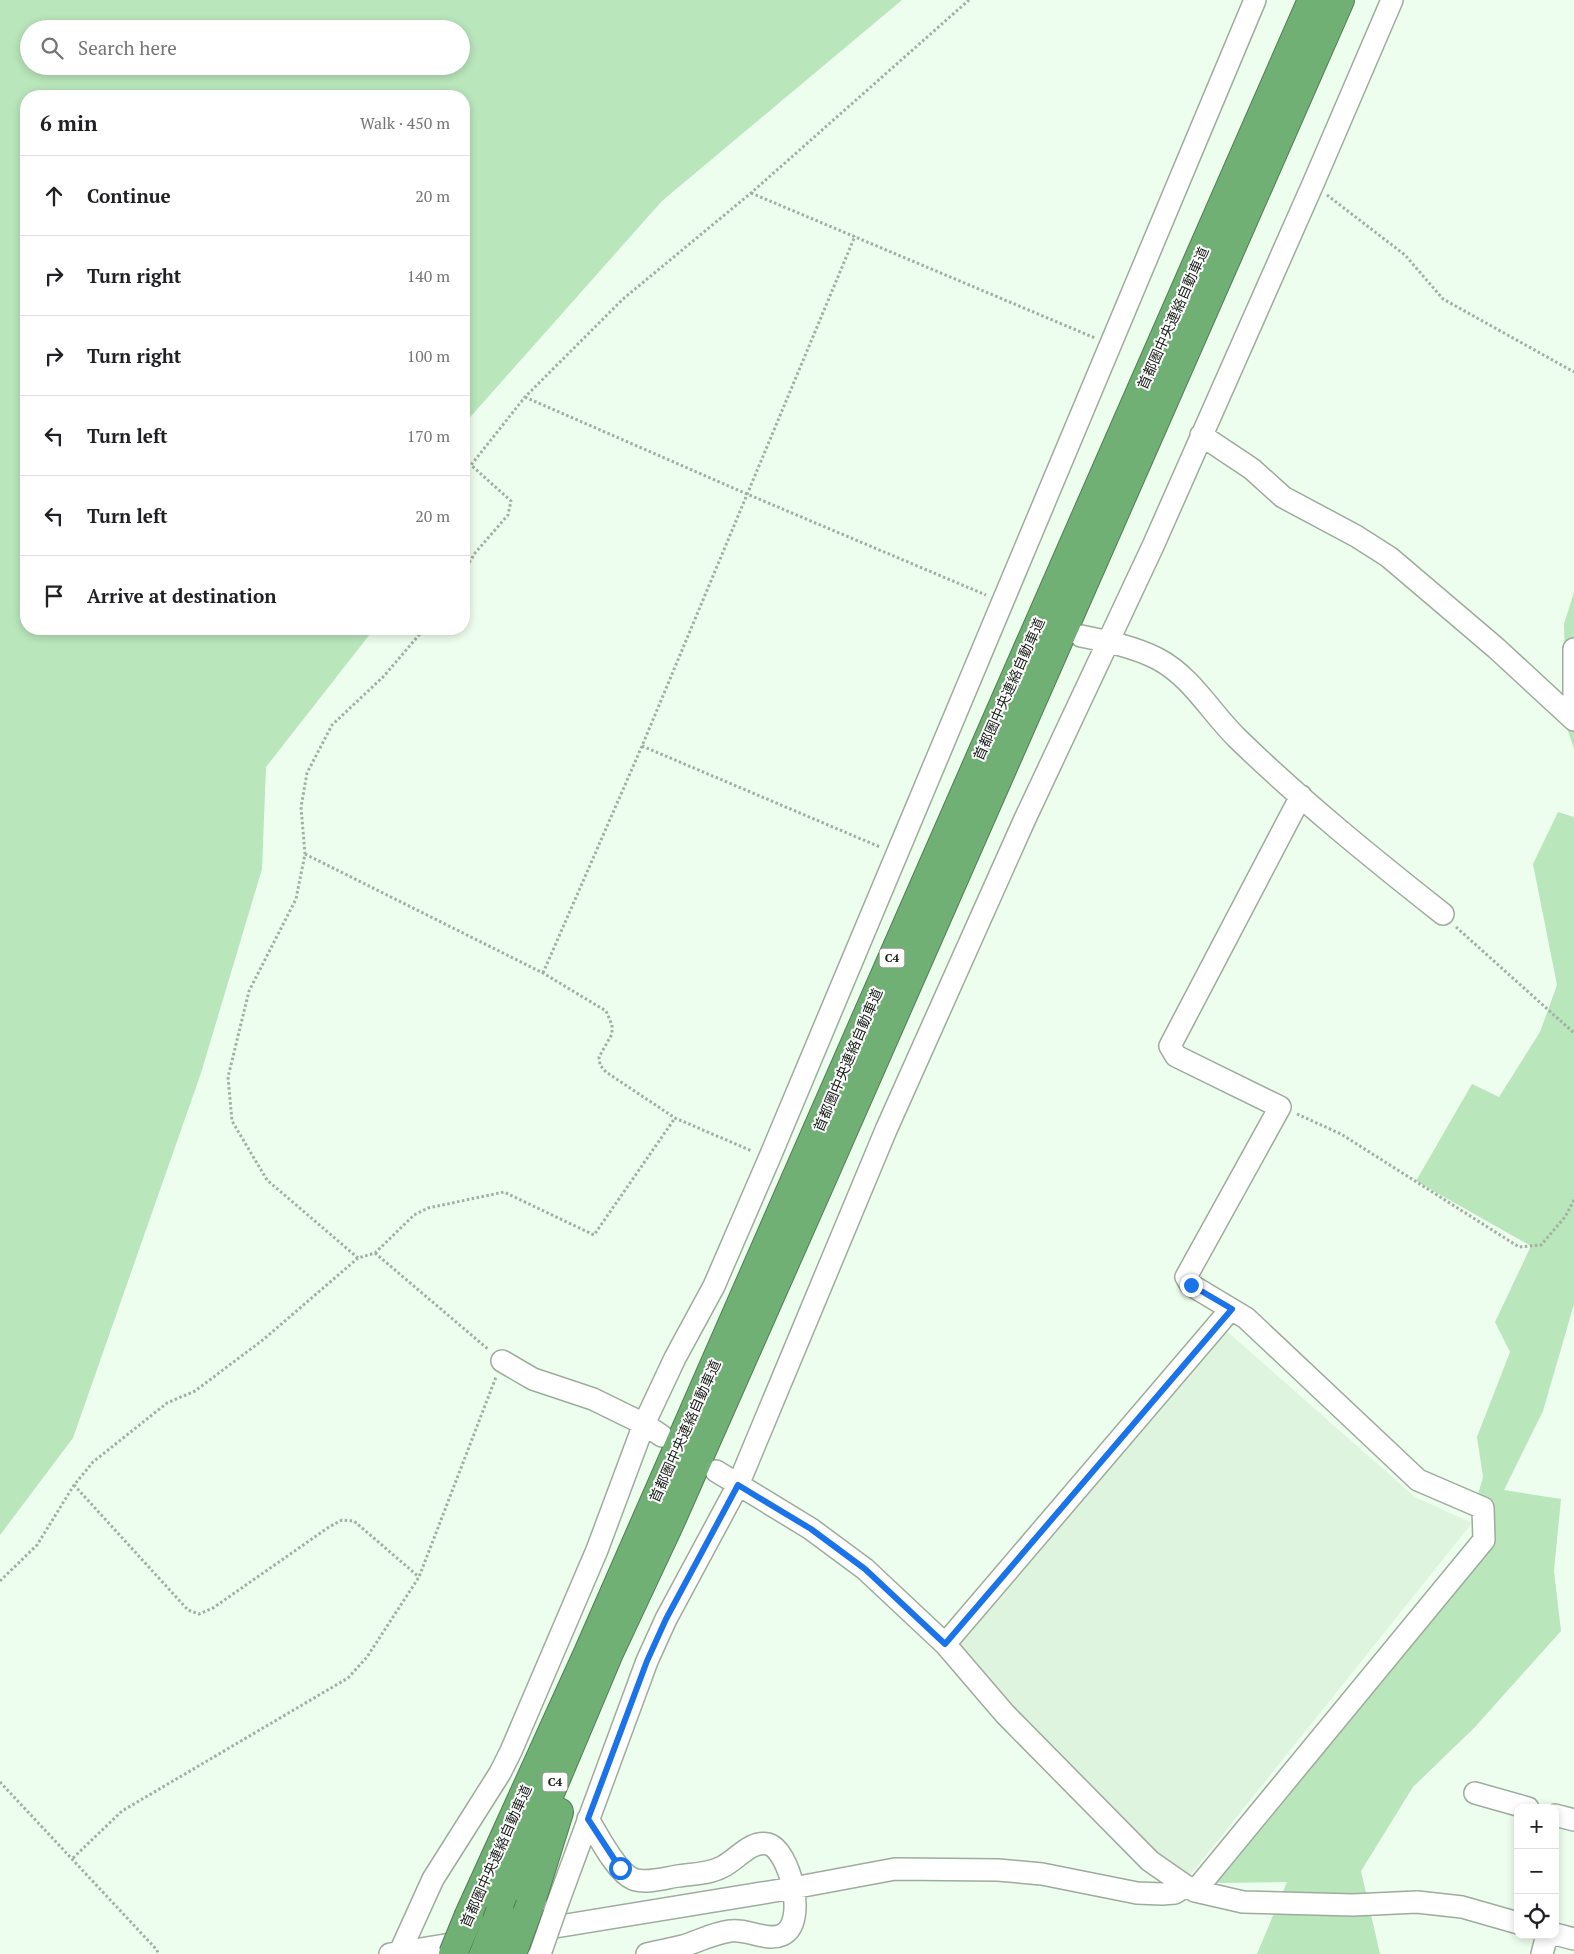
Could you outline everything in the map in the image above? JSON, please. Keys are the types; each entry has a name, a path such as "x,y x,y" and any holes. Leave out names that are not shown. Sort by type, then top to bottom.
{"highway":[{"name":"首都圏中央連絡自動車道","path":"453,1954 588,1653 1312,0"},
{"name":"首都圏中央連絡自動車道","path":"484,1954 609,1653 669,1525 826,1170 1340,0"},
{"path":"512,1954 530,1905 609,1653"}],"street":[{"path":"396,1954 433,1879 500,1773 511,1751 597,1550 644,1424 675,1358 714,1286 769,1159 1003,602 1109,344 1255,0"},
{"path":"540,1954 647,1661 666,1619 738,1485 886,1130 1024,821 1153,546 1314,184 1392,0"},
{"path":"1201,435 1252,469 1283,498 1356,536 1389,557 1503,654 1574,720"},
{"path":"1082,636 1157,658 1183,676 1237,738 1342,834 1443,914"},
{"path":"1574,649 1574,713"},
{"path":"396,1954 793,1888 895,1869 998,1870 1042,1874 1137,1893 1175,1893 1191,1888 1484,1540 1483,1508 1418,1480 1246,1318 1191,1285 1186,1277 1280,1106 1176,1056 1170,1046 1301,796"},
{"path":"945,1644 1232,1309"},
{"path":"502,1361 533,1379 593,1399 644,1424 662,1436"},
{"path":"716,1471 811,1529 865,1569 945,1644 1005,1714 1150,1861 1191,1888 1243,1902 1353,1905 1417,1902 1462,1907 1514,1922"},
{"path":"1475,1793 1514,1804"},
{"path":"1559,1816 1574,1820"},
{"path":"588,1819 620,1868 633,1879 648,1881 709,1872 723,1867 759,1843 770,1844 779,1850 785,1860 793,1888 796,1914 792,1928 782,1935 771,1937 743,1930 730,1931 684,1950 646,1954"},
{"path":"1559,1935 1574,1940"},
{"path":"1542,1954 1546,1939"}],"path":[{"path":"470,561 508,515 511,501 471,465 525,397 623,299 752,193 969,0"},
{"path":"1314,184 1405,255 1443,299 1574,372"},
{"path":"752,193 1109,344"},
{"path":"543,973 642,746 855,236"},
{"path":"525,397 747,494 1003,602"},
{"path":"358,1258 267,1180 232,1121 228,1077 249,991 296,899 305,854 301,807 307,773 332,725 384,676 419,635"},
{"path":"642,746 896,855"},
{"path":"305,854 543,973 606,1012 612,1025 612,1034 600,1057 600,1065 606,1072 675,1118 769,1159"},
{"path":"1443,914 1574,1033"},
{"path":"1280,1106 1341,1134 1518,1246 1541,1245 1565,1217 1574,1200"},
{"path":"0,1581 37,1545 74,1485 93,1462 167,1403 195,1391 264,1339 358,1258 375,1253 414,1215 421,1211 504,1192 594,1235 675,1118"},
{"path":"73,1858 122,1811 348,1678 367,1657 419,1577 502,1361 375,1253"},
{"path":"74,1485 188,1610 199,1614 212,1608 342,1520 354,1521 419,1577"},
{"path":"0,1782 73,1858 157,1950 158,1954"}],"shaded area":[{"path":"1213,1319 1415,1497 1472,1523 1183,1884 1148,1853 958,1646"}],"green space":[{"path":"0,0 902,0 662,201 470,417 470,90 20,90 20,635 369,635 266,767 262,869 201,1073 73,1438 0,1535"},
{"path":"1574,592 1574,749 1567,728 1564,624"},
{"path":"1558,812 1574,817 1574,1304 1543,1411 1504,1490 1561,1499 1554,1571 1561,1631 1474,1728 1413,1787 1361,1871 1380,1954 1257,1954 1287,1882 1215,1883 1482,1531 1473,1512 1483,1477 1477,1437 1510,1352 1495,1322 1531,1246 1416,1181 1472,1084 1499,1097 1540,1032 1557,985 1533,864"}],"route":[{"path":"620,1868 588,1819 647,1661 666,1619 738,1485 811,1529 865,1569 945,1644 1232,1309 1191,1285"}]}
